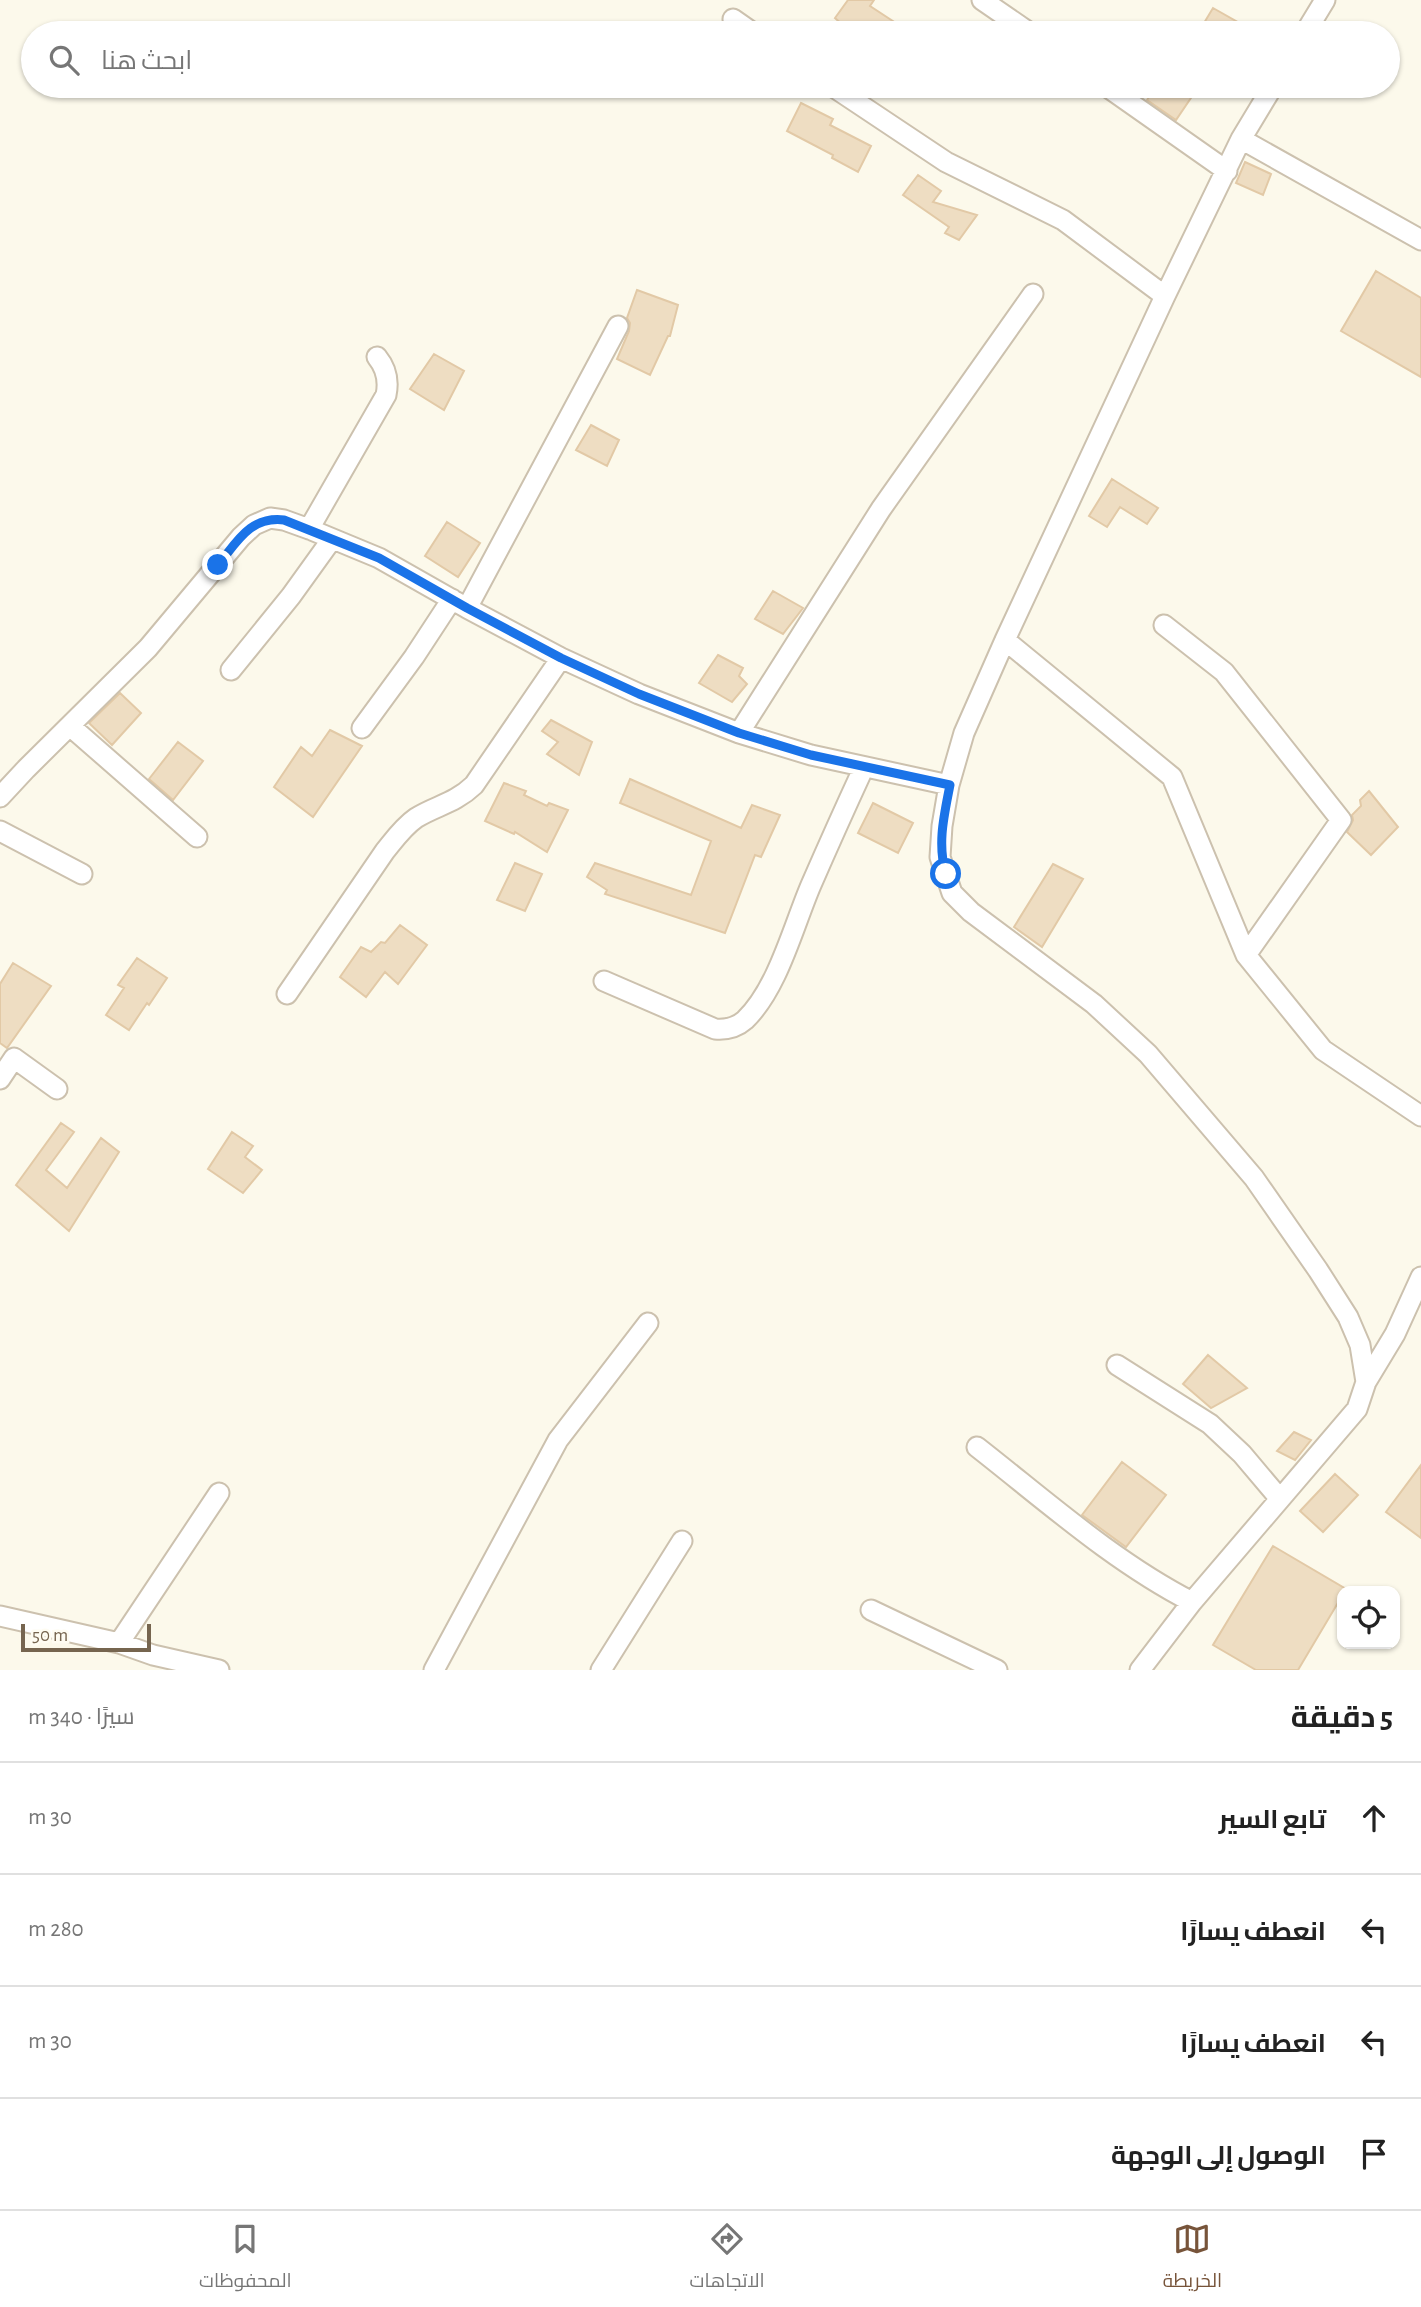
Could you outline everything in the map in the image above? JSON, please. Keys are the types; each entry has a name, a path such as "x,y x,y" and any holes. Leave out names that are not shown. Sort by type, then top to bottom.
{"street":[{"path":"982,0 1013,21"},
{"path":"1312,21 1325,0"},
{"path":"850,98 946,162 1063,220 1165,296"},
{"path":"1123,98 1227,171"},
{"path":"1266,98 1241,139 1165,296 1004,640 964,733 950,785 942,826 940,856 952,893 971,912 1094,1004 1148,1054 1254,1178 1348,1317 1360,1345 1366,1382"},
{"path":"1241,139 1421,240"},
{"path":"739,733 880,509 1033,295"},
{"path":"362,727 414,657 459,604 618,326"},
{"path":"309,529 386,395 387,377 383,364 377,357"},
{"path":"0,797 148,648 241,537 254,525 270,518 309,529 379,558 561,658 639,694 739,733 811,755 950,785"},
{"path":"232,670 332,539"},
{"path":"1164,625 1224,672 1341,820 1245,956"},
{"path":"1004,640 1172,777 1245,956 1323,1049 1421,1116"},
{"path":"288,994 391,844 417,818 461,798 474,785 561,658"},
{"path":"70,726 197,837"},
{"path":"604,981 715,1029 723,1030 738,1025 756,1007 775,974 864,767"},
{"path":"0,831 82,874"},
{"path":"0,1079 14,1058 57,1089"},
{"path":"1140,1670 1192,1602 1357,1409 1366,1382 1395,1334 1421,1277"},
{"path":"435,1670 558,1440 648,1323"},
{"path":"1117,1365 1210,1424 1242,1454 1280,1499"},
{"path":"977,1447 1102,1545 1170,1591 1192,1602"},
{"path":"119,1643 219,1493"},
{"path":"601,1670 682,1541"},
{"path":"871,1611 997,1670"},
{"path":"0,1616 119,1643 153,1655 219,1670"}],"building":[{"path":"848,0 874,0 870,6 893,21 838,21 835,18"},
{"path":"1213,8 1236,21 1205,21"},
{"path":"1148,98 1191,98 1176,120 1147,100"},
{"path":"801,103 833,119 830,125 871,146 858,172 832,158 833,155 787,131"},
{"path":"1245,162 1271,174 1263,195 1236,183"},
{"path":"918,175 941,191 933,202 977,215 959,240 945,233 949,227 903,195"},
{"path":"1376,271 1421,298 1421,377 1341,331"},
{"path":"637,290 678,305 670,336 650,375 617,359 629,331 630,323 627,318"},
{"path":"434,354 464,371 444,410 410,389"},
{"path":"591,425 619,440 607,466 576,450"},
{"path":"1112,479 1158,508 1147,524 1120,507 1107,527 1089,516"},
{"path":"447,522 480,543 458,577 425,556"},
{"path":"773,591 803,608 783,634 755,619"},
{"path":"718,655 743,668 739,676 747,684 732,702 699,683"},
{"path":"120,693 141,713 112,745 89,723"},
{"path":"551,720 592,742 579,775 547,754 558,742 542,731"},
{"path":"330,730 362,746 313,817 274,787 301,747 312,756"},
{"path":"178,742 203,761 173,800 149,779"},
{"path":"630,779 741,828 752,805 780,815 761,857 755,855 725,933 605,894 607,890 587,877 595,863 691,895 711,841 620,803"},
{"path":"504,783 526,791 524,795 547,806 549,803 568,810 547,852 515,832 514,834 485,821"},
{"path":"1369,791 1398,827 1371,855 1347,832 1353,820 1352,815 1361,806 1360,800"},
{"path":"873,803 913,823 898,853 858,833"},
{"path":"515,863 542,874 525,911 497,900"},
{"path":"1053,864 1083,879 1042,947 1014,927"},
{"path":"400,925 427,945 398,984 385,972 366,997 340,977 361,947 371,952 381,942 385,943"},
{"path":"137,958 167,978 129,1030 106,1015 124,988 118,985"},
{"path":"13,963 51,986 7,1048 0,1043 0,984"},
{"path":"61,1123 74,1132 46,1170 67,1188 101,1138 119,1152 69,1231 16,1185"},
{"path":"232,1132 253,1146 245,1157 262,1170 243,1193 208,1169"},
{"path":"1208,1355 1247,1388 1211,1408 1183,1384"},
{"path":"1294,1432 1311,1440 1295,1460 1277,1451"},
{"path":"1122,1462 1166,1495 1126,1547 1082,1515"},
{"path":"1421,1465 1421,1538 1386,1512"},
{"path":"1335,1474 1358,1495 1323,1532 1300,1511"},
{"path":"1273,1546 1341,1586 1337,1586 1337,1604 1298,1670 1256,1670 1213,1645"}],"route":[{"path":"218,565 254,525 270,518 284,520 379,558 561,658 639,694 739,733 811,755 950,785 942,826 940,856 946,874"}]}
